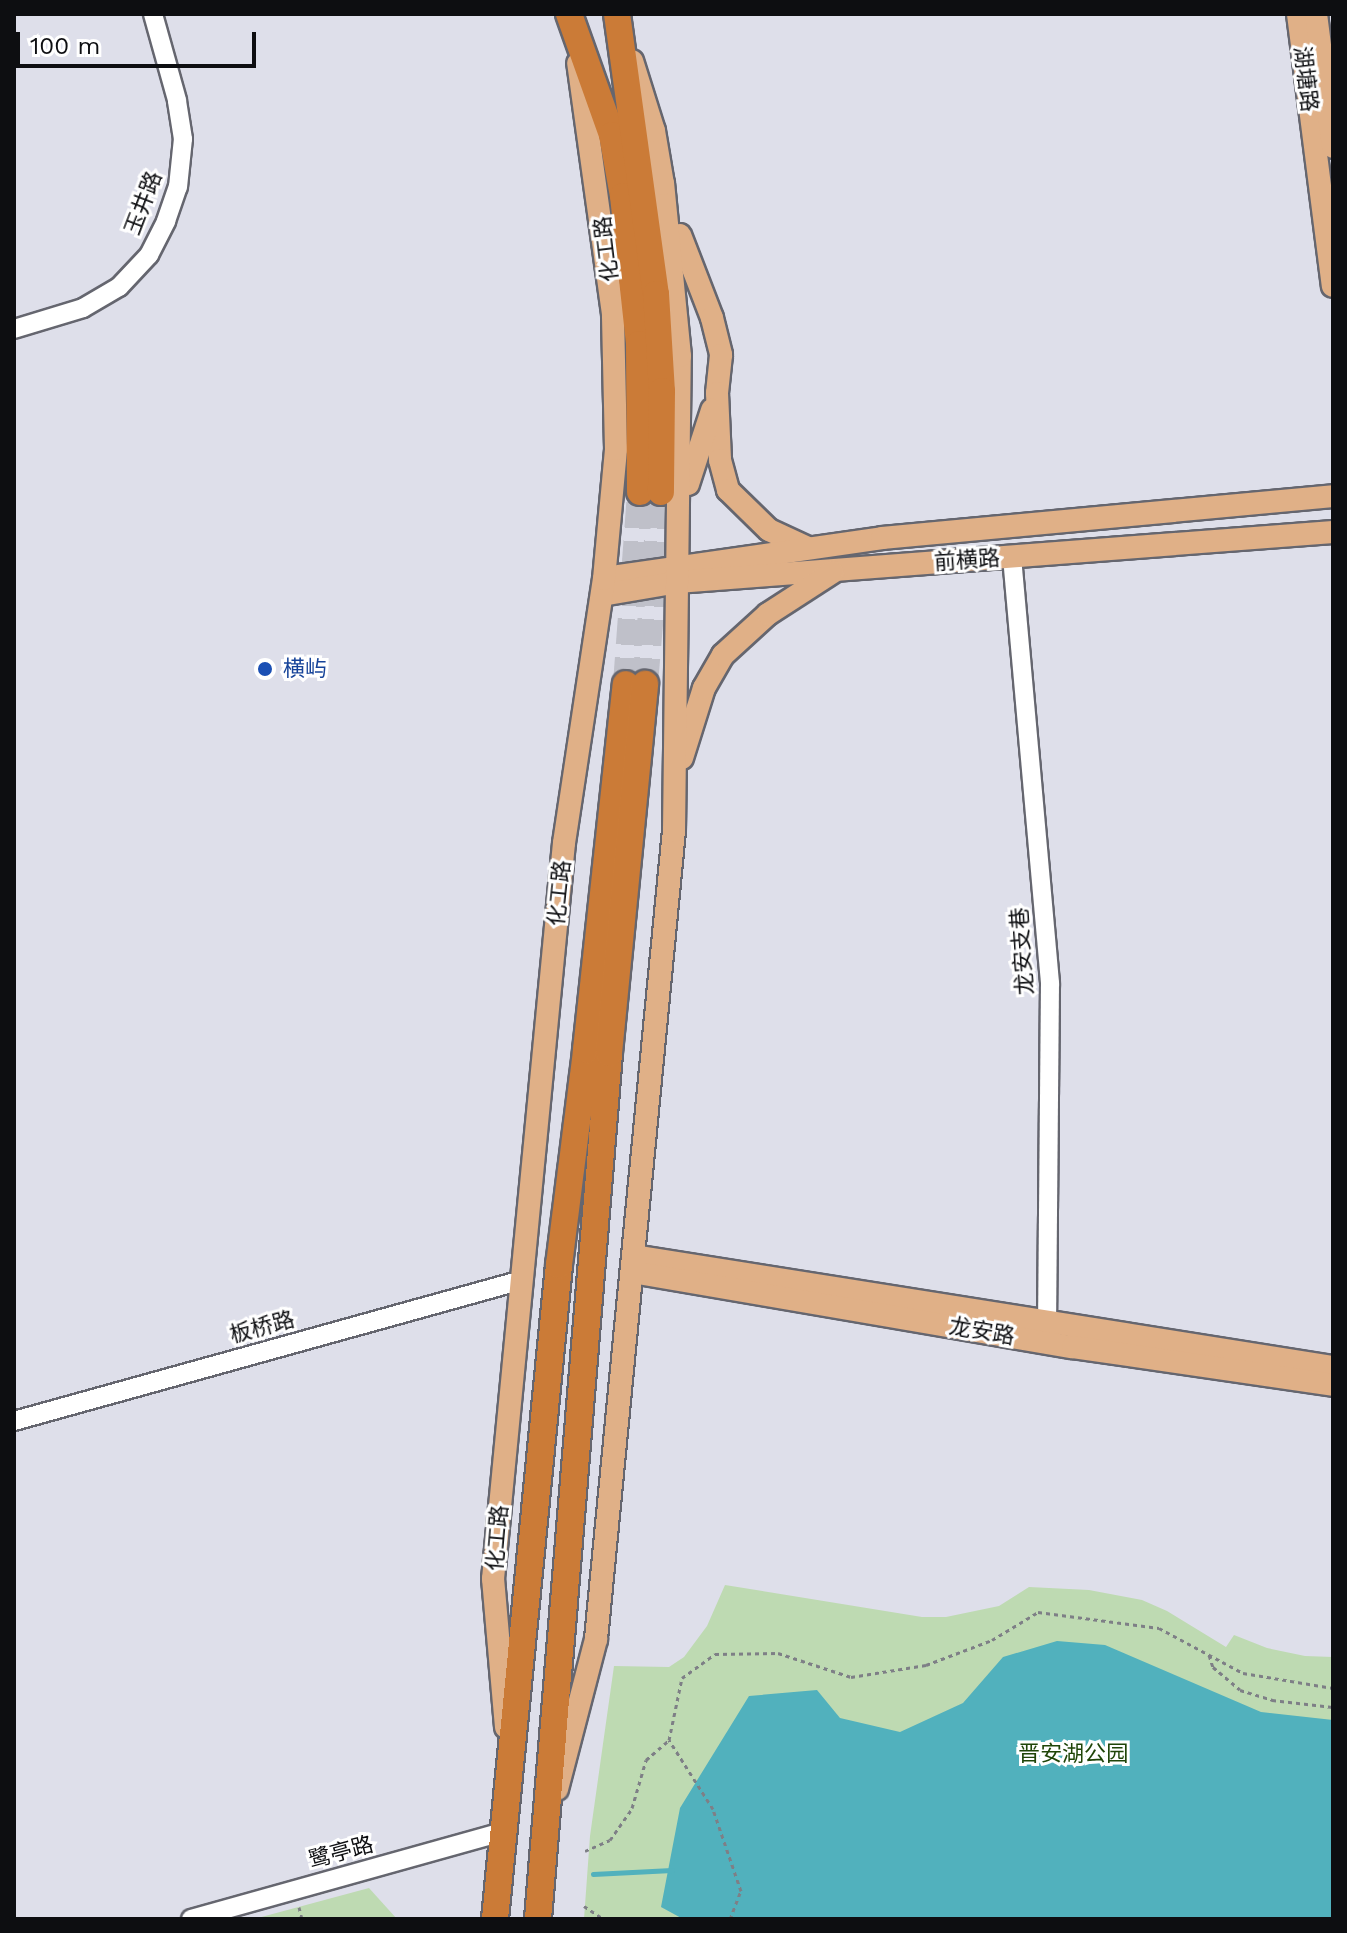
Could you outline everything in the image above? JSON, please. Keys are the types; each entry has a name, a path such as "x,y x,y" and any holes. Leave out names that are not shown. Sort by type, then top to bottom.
{"highway":[{"name":"化工路","path":"617,14 656,294 662,391 660,497"},
{"name":"化工路","path":"571,18 612,135 623,196 660,497"},
{"name":"化工路","path":"495,1919 559,1265 636,684 538,1919"}],"main road":[{"path":"545,1832 596,1639 671,870 675,786 677,574 660,497 680,356 663,184 654,131 617,14"},
{"name":"湖塘路","path":"1298,14 1333,286"},
{"name":"湖塘路","path":"1316,14 1333,147"},
{"name":"化工路","path":"509,1766 493,1579 564,843 603,587 616,449 613,314 605,233 571,18"},
{"path":"663,184 691,268 712,318 721,355 717,393 720,460 728,490 769,530 808,547"},
{"path":"660,497 717,393"},
{"name":"前横路","path":"603,587 808,547 1333,496"},
{"name":"前横路","path":"677,574 836,570 1333,532"},
{"path":"675,786 696,710 723,655 768,614 836,570"},
{"name":"龙安路","path":"633,1264 1047,1332 1333,1385"},
{"name":"龙安路","path":"1047,1332 1333,1367"}],"street":[{"name":"玉井路","path":"14,329 76,311 119,287 149,255 166,221 178,187 183,139 177,100 153,14"},
{"name":"龙安支巷","path":"1012,557 1050,983 1047,1332"},
{"name":"板桥路","path":"14,1421 522,1280"},
{"name":"鹭亭路","path":"191,1919 503,1832"}],"path":[{"path":"585,1851 610,1840 632,1808 646,1760 669,1740 682,1678 715,1654 778,1653 851,1677 926,1665 992,1640 1038,1612 1159,1628 1243,1673 1333,1688"},
{"path":"1209,1655 1213,1667 1240,1690 1272,1700 1333,1707"},
{"path":"669,1740 713,1809 741,1891 730,1919"},
{"path":"584,1906 603,1919"},
{"path":"299,1907 302,1919"}],"green space":[{"name":"晋安湖公园","path":"725,1585 922,1617 946,1617 999,1606 1029,1587 1089,1590 1142,1600 1167,1611 1226,1647 1234,1635 1267,1648 1305,1656 1333,1657 1333,1919 584,1919 590,1836 614,1666 669,1667 684,1657 707,1626"},
{"path":"369,1888 397,1919 254,1919"}],"water":[{"name":"晋安湖公园","path":"1057,1641 1105,1645 1261,1712 1333,1720 1333,1919 683,1919 661,1907 680,1808 749,1696 817,1690 840,1718 900,1732 963,1703 1003,1657"}],"waterway":[{"path":"593,1874 672,1870"}],"tunnel":[{"path":"626,684 640,492"},
{"path":"645,684 661,492"}],"place":[{"name":"横屿","path":"265,669"}]}
